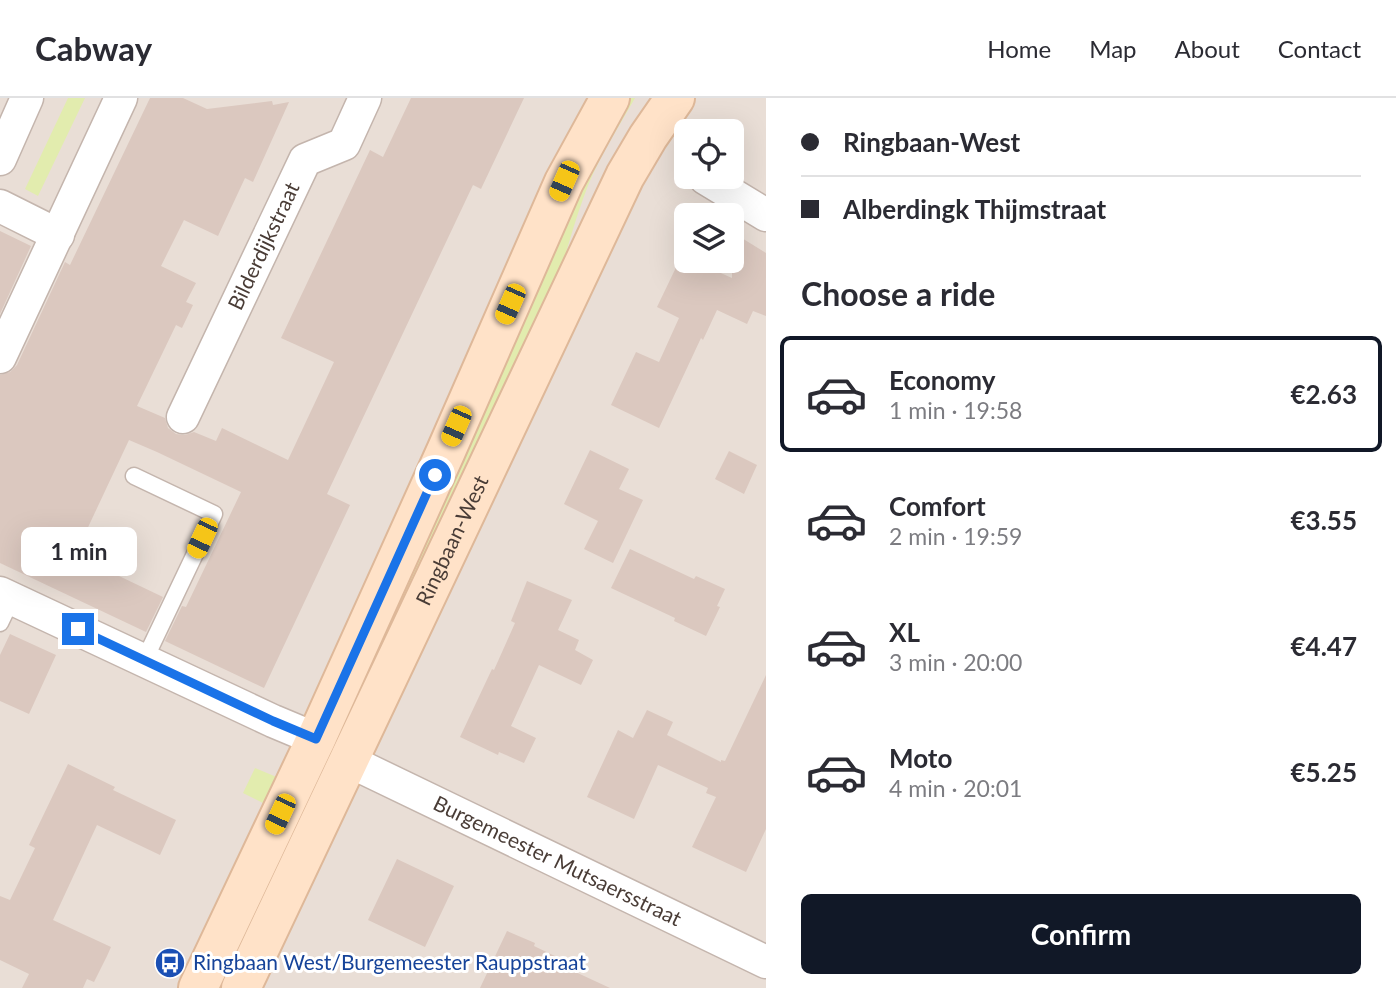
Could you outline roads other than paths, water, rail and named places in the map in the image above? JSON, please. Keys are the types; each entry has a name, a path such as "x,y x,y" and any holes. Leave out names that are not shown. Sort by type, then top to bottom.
{"main road":[{"name":"Ringbaan-West","path":"198,988 316,739 564,181 610,98"},
{"name":"Ringbaan-West","path":"241,988 625,176 675,98"}],"street":[{"path":"0,159 27,98"},
{"path":"0,357 121,98"},
{"name":"Bilderdijkstraat","path":"183,417 305,160 344,144 365,98"},
{"path":"723,189 766,215"},
{"path":"0,205 58,235"},
{"path":"4,605 144,661 316,739"},
{"name":"Burgemeester Mutsaersstraat","path":"349,761 766,962"}],"lane":[{"path":"134,476 214,514 144,661"}],"place":[{"name":"Ringbaan West/Burgemeester Rauppstraat","path":"170,963"}]}
